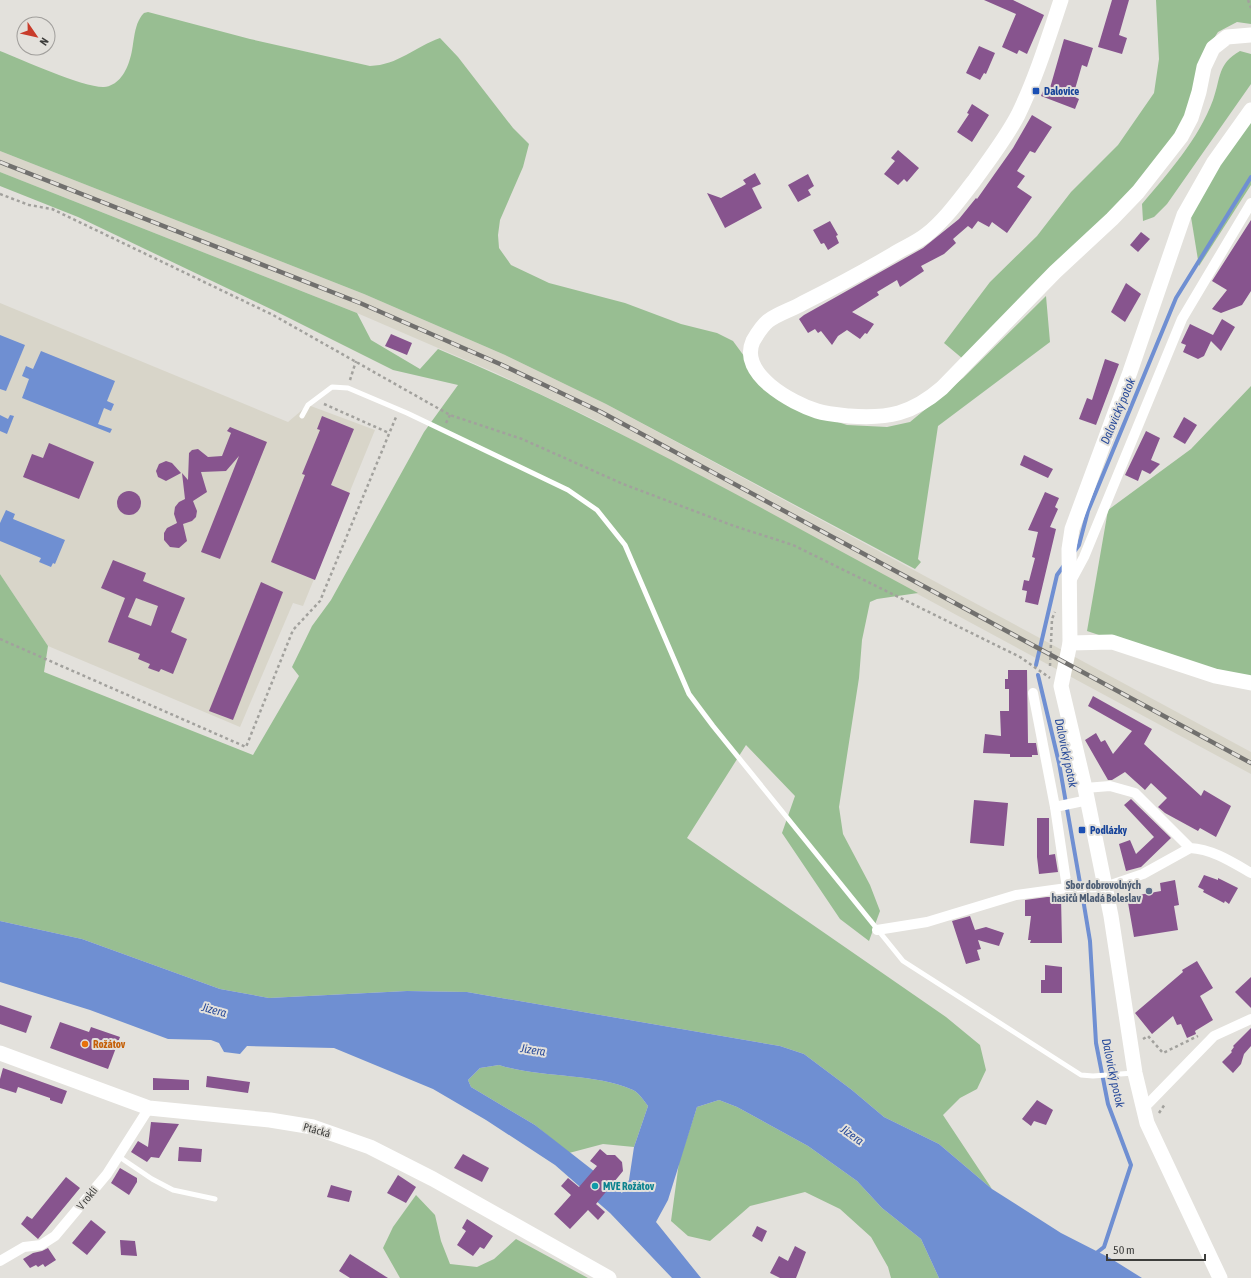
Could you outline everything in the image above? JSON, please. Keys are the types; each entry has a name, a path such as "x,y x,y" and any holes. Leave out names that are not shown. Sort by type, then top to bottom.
{"main road":[{"path":"1061,0 1032,81 1017,116 996,150 942,221 925,236 860,274 795,308 779,314 766,322 759,331 752,343 750,356 761,378 779,392 818,412 870,418 901,413 913,409 927,401 942,388 1055,272 1112,219 1138,192 1181,137 1191,118 1199,92 1204,67 1213,48 1227,37 1251,35"},
{"path":"1220,1278 1145,1116 1135,1073 1105,887 1062,686 1070,643 1069,549 1072,529 1130,372 1184,215 1214,162 1251,110"},
{"path":"1070,643 1112,642 1215,676 1251,683"},
{"name":"Ptácká","path":"0,1053 150,1108 270,1120 313,1127 370,1147 433,1179 609,1278"}],"street":[{"path":"1070,577 1084,557 1182,319 1251,203"},
{"path":"1033,693 1055,808 1067,888"},
{"path":"1055,808 1086,794 1110,786 1136,793 1190,848"},
{"path":"877,930 927,922 1016,895 1067,888 1105,887 1143,874 1190,848 1201,848 1214,853 1251,872"},
{"path":"1145,1116 1163,1088 1214,1036 1251,1019"},
{"name":"V rokli","path":"0,1260 24,1247 41,1245 56,1236 107,1174 150,1108"}],"lane":[{"path":"302,416 308,404 332,386 348,388 568,490 597,510 625,545 689,694 902,961 1081,1074 1093,1076 1135,1073"},
{"path":"118,1156 152,1179 173,1190 215,1199"}],"path":[{"path":"1248,0 1251,8"},
{"path":"0,194 29,205 52,209 273,315 450,414 522,439 623,484 682,507 793,545 1020,657 1062,686"},
{"path":"348,388 356,361"},
{"path":"314,400 389,433"},
{"path":"0,639 246,747 293,630 320,601 398,410"},
{"path":"1139,1040 1148,1036 1163,1053 1207,1031 1214,1036"},
{"path":"1145,1116 1156,1118 1172,1093 1163,1088"}],"shaded area":[{"path":"0,151 364,294 505,355 606,404 1251,752 1251,774 597,421 496,373 357,313 0,172"},
{"path":"0,303 288,422 308,405 375,430 303,606 293,603 240,727 48,646 0,574"}],"green space":[{"path":"1156,0 1251,0 1251,24 1237,22 1218,32 1207,49 1182,124 1135,192 963,359 944,343 990,282 1037,236 1071,192 1118,145 1154,93 1159,59"},
{"path":"148,12 250,39 370,66 380,65 398,59 440,38 458,57 513,128 529,144 523,167 500,220 498,235 499,248 511,265 549,283 625,303 681,324 717,333 733,341 744,356 810,413 847,425 887,427 910,422 963,378 1046,296 1050,342 938,426 918,559 921,562 915,569 606,404 505,355 364,294 0,151 0,51 53,73 83,83 95,86 109,86 117,82 125,71 131,56 137,24 144,13"},
{"path":"1240,51 1251,54 1251,84 1167,204 1154,217 1143,221 1142,204 1172,168 1191,142 1207,115 1223,66"},
{"path":"1251,120 1251,185 1199,266 1191,217 1214,166"},
{"path":"0,172 357,313 371,340 420,369 438,349 500,376 561,404 681,465 918,593 877,599 870,602 862,640 859,678 839,807 843,834 870,885 880,911 869,941 840,919 782,833 795,796 746,745 687,838 946,1017 980,1045 986,1070 977,1089 960,1098 943,1115 992,1189 939,1144 884,1117 852,1090 804,1054 780,1046 467,992 407,991 269,998 220,989 82,939 0,921 0,574 48,646 44,672 253,755 299,676 292,667 312,626 331,600 424,432 458,385 393,370 277,312 78,217 0,186"},
{"path":"1251,386 1251,680 1210,672 1087,631 1108,510 1191,449"},
{"path":"499,1065 533,1072 601,1080 635,1091 648,1106 634,1147 603,1144 569,1153 535,1125 471,1087 468,1080 480,1068"},
{"path":"719,1100 737,1107 808,1146 857,1181 882,1208 921,1239 939,1278 891,1278 888,1267 871,1237 840,1209 805,1192 750,1206 710,1241 688,1236 671,1221 679,1162 697,1107"},
{"path":"416,1195 435,1215 441,1241 450,1264 477,1267 494,1259 516,1239 588,1278 400,1278 383,1248 393,1227"}],"water":[{"path":"0,335 25,345 6,391 0,389"},
{"path":"41,351 115,381 107,401 114,404 111,411 104,408 98,424 112,429 110,433 22,398 29,379 22,376 26,366 33,369"},
{"path":"0,415 8,419 10,415 14,416 7,434 0,431"},
{"path":"6,510 15,514 13,519 65,540 55,564 53,563 51,567 39,562 41,558 0,541 0,523"},
{"name":"Jizera","path":"0,921 82,939 220,989 269,998 407,991 467,992 780,1046 804,1054 852,1090 884,1117 939,1144 992,1189 1061,1233 1110,1258 1142,1278 939,1278 921,1239 882,1208 857,1181 808,1146 737,1107 719,1100 697,1107 668,1200 656,1222 701,1278 672,1278 610,1213 555,1165 486,1120 433,1089 334,1048 247,1046 240,1054 224,1052 219,1043 211,1040 168,1039 90,1010 0,982","holes":["499,1065 516,1069 601,1080 633,1090 641,1097 648,1106 634,1147 629,1180 622,1193 535,1125 471,1087 468,1080 480,1068"]}],"building":[{"path":"984,0 1013,0 1044,15 1027,54 1019,50 1017,54 1002,47 1016,14"},
{"path":"1112,0 1129,0 1119,35 1127,38 1122,54 1098,47"},
{"path":"1064,39 1093,48 1087,67 1082,65 1073,96 1079,99 1075,109 1041,96 1045,86 1050,88"},
{"path":"979,46 995,53 986,74 984,73 980,80 966,73"},
{"path":"972,104 989,115 972,142 957,132 969,114 967,113"},
{"path":"1032,115 1052,127 1035,153 1030,151 1017,171 1025,176 1017,187 1032,197 1007,233 992,222 989,227 978,221 972,229 968,226 953,239 956,243 944,254 921,266 924,271 900,287 897,280 877,292 879,295 852,312 874,324 867,334 865,333 860,339 847,330 838,336 832,345 821,331 818,333 815,329 808,333 799,319 804,315 923,248 959,219 976,198 977,199 1013,148"},
{"path":"898,150 919,168 907,182 904,179 898,185 884,174 895,161 891,158"},
{"path":"755,173 761,184 752,188 762,208 725,228 707,193 721,198 746,184 743,180"},
{"path":"808,174 814,186 808,190 811,195 798,202 788,185"},
{"path":"1251,220 1251,291 1242,305 1221,313 1212,309 1227,290 1212,281"},
{"path":"830,221 838,235 836,236 839,243 828,250 824,243 821,244 813,230"},
{"path":"1141,232 1150,239 1138,252 1130,245"},
{"path":"1126,283 1141,294 1125,322 1111,312"},
{"path":"1222,319 1235,327 1221,351 1211,341 1204,356 1198,359 1183,352 1186,345 1181,343 1190,324 1213,335"},
{"path":"391,334 412,343 407,355 385,346"},
{"path":"1105,359 1119,364 1096,425 1079,419 1087,398 1092,400"},
{"path":"322,416 354,429 331,485 350,493 315,580 271,562 305,475 302,474 320,430 317,429"},
{"path":"1184,417 1197,425 1185,444 1173,437"},
{"path":"230,427 267,442 220,559 201,552 239,456 226,471 201,472 207,492 193,501 197,511 196,517 192,521 183,524 187,541 179,548 170,547 164,540 164,533 167,528 177,523 174,514 175,507 179,502 185,499 182,473 188,480 189,453 192,450 198,449 208,457 222,456 231,433 227,431"},
{"path":"1146,431 1160,438 1151,460 1160,464 1150,474 1142,470 1138,481 1125,475"},
{"path":"49,443 94,462 79,499 23,477 32,454 43,458"},
{"path":"1024,455 1053,469 1048,478 1020,465"},
{"path":"166,461 172,463 181,473 166,481 158,477 156,471 159,464"},
{"path":"129,491 137,495 141,503 137,511 129,515 121,511 117,503 121,495"},
{"path":"1045,492 1059,498 1055,507 1058,509 1050,527 1056,529 1038,605 1025,602 1027,591 1022,590 1024,580 1029,581 1035,558 1032,557 1038,532 1028,530"},
{"path":"113,560 146,573 143,581 185,598 171,632 187,639 173,674 161,669 159,672 148,668 150,664 138,659 140,654 108,642 125,598 101,588","holes":["136,598 158,606 151,626 128,617"]},
{"path":"261,582 283,592 233,720 209,711"},
{"path":"1008,670 1027,670 1028,743 1036,743 1038,755 1032,755 1032,757 1010,757 1010,754 983,753 985,734 1001,736 1000,711 1009,711 1009,689 1005,689 1005,679 1008,679"},
{"path":"1093,696 1152,729 1144,744 1201,796 1204,790 1231,806 1216,837 1200,828 1198,831 1165,813 1158,807 1167,798 1151,783 1145,790 1125,772 1112,780 1108,780 1085,740 1096,733 1101,742 1105,740 1113,754 1132,731 1088,706"},
{"path":"1131,799 1171,838 1141,867 1126,871 1119,844 1130,840 1136,854 1154,837 1124,805"},
{"path":"974,800 1008,803 1004,846 970,843"},
{"path":"1037,818 1049,818 1049,855 1055,854 1058,872 1039,874 1037,857"},
{"path":"1204,875 1218,880 1218,878 1238,888 1229,904 1203,892 1204,890 1198,887"},
{"path":"1175,880 1179,905 1174,906 1178,930 1134,937 1127,897 1161,891 1160,883"},
{"path":"1061,897 1062,943 1030,943 1031,940 1028,940 1031,916 1025,916 1025,900"},
{"path":"970,916 975,930 986,927 1004,933 999,946 978,940 981,949 977,950 980,960 966,964 952,921"},
{"path":"1197,961 1213,988 1200,996 1213,1020 1195,1031 1196,1034 1187,1038 1181,1024 1177,1025 1173,1016 1152,1034 1135,1013 1183,972 1182,970"},
{"path":"1045,965 1062,967 1062,993 1041,993 1041,980 1045,980"},
{"path":"1251,977 1251,1008 1235,992"},
{"path":"0,1005 32,1016 26,1033 0,1024"},
{"path":"60,1022 89,1032 91,1027 120,1037 108,1069 50,1048"},
{"path":"1251,1028 1251,1046 1244,1054 1241,1064 1233,1073 1222,1062 1232,1052 1233,1046"},
{"path":"3,1068 67,1091 62,1104 50,1100 50,1098 18,1087 16,1093 0,1088 0,1079"},
{"path":"207,1076 250,1082 248,1093 206,1087"},
{"path":"153,1078 189,1080 189,1090 153,1090"},
{"path":"1037,1100 1053,1110 1046,1125 1034,1121 1031,1126 1022,1119"},
{"path":"151,1122 179,1124 159,1158 151,1157 147,1162 131,1152 138,1141 148,1147"},
{"path":"179,1147 202,1149 201,1162 178,1161"},
{"path":"600,1149 607,1155 615,1155 622,1162 623,1171 596,1204 605,1212 598,1220 588,1210 570,1229 554,1214 571,1195 561,1186 568,1178 579,1187 597,1166 590,1161"},
{"path":"463,1154 489,1168 482,1182 454,1168"},
{"path":"120,1168 137,1178 137,1182 129,1195 111,1183"},
{"path":"398,1175 416,1187 406,1203 387,1193"},
{"path":"66,1177 80,1188 38,1239 21,1224 27,1216 32,1219"},
{"path":"331,1185 352,1191 349,1202 327,1197"},
{"path":"467,1219 493,1236 484,1249 480,1247 473,1256 457,1245 466,1231 462,1228"},
{"path":"91,1220 106,1232 87,1255 72,1243"},
{"path":"757,1226 767,1231 762,1242 752,1236"},
{"path":"120,1240 135,1241 137,1256 121,1255"},
{"path":"795,1246 806,1252 796,1278 780,1278 770,1273 779,1256 788,1261"},
{"path":"48,1248 56,1260 45,1267 43,1264 38,1267 36,1265 30,1268 23,1259 33,1253"},
{"path":"350,1254 388,1278 350,1278 339,1271"}],"waterway":[{"name":"Dalovický potok","path":"1074,552 1079,545 1088,511 1176,298 1251,177"},
{"name":"Dalovický potok","path":"1036,665 1057,575 1065,564"},
{"name":"Dalovický potok","path":"1038,675 1059,763 1080,883"},
{"name":"Dalovický potok","path":"1082,893 1090,941 1096,1043 1108,1104 1131,1165 1104,1247 1095,1254"}],"railway":[{"path":"0,162 360,303 500,364 601,412 1251,763"}],"place":[{"name":"Dalovice","path":"1036,91"},
{"name":"Podlázky","path":"1082,830"},
{"name":"Sbor dobrovolných hasičů Mladá Boleslav","path":"1149,891"},
{"name":"Rožátov","path":"85,1044"},
{"name":"MVE Rožátov","path":"595,1186"}]}
